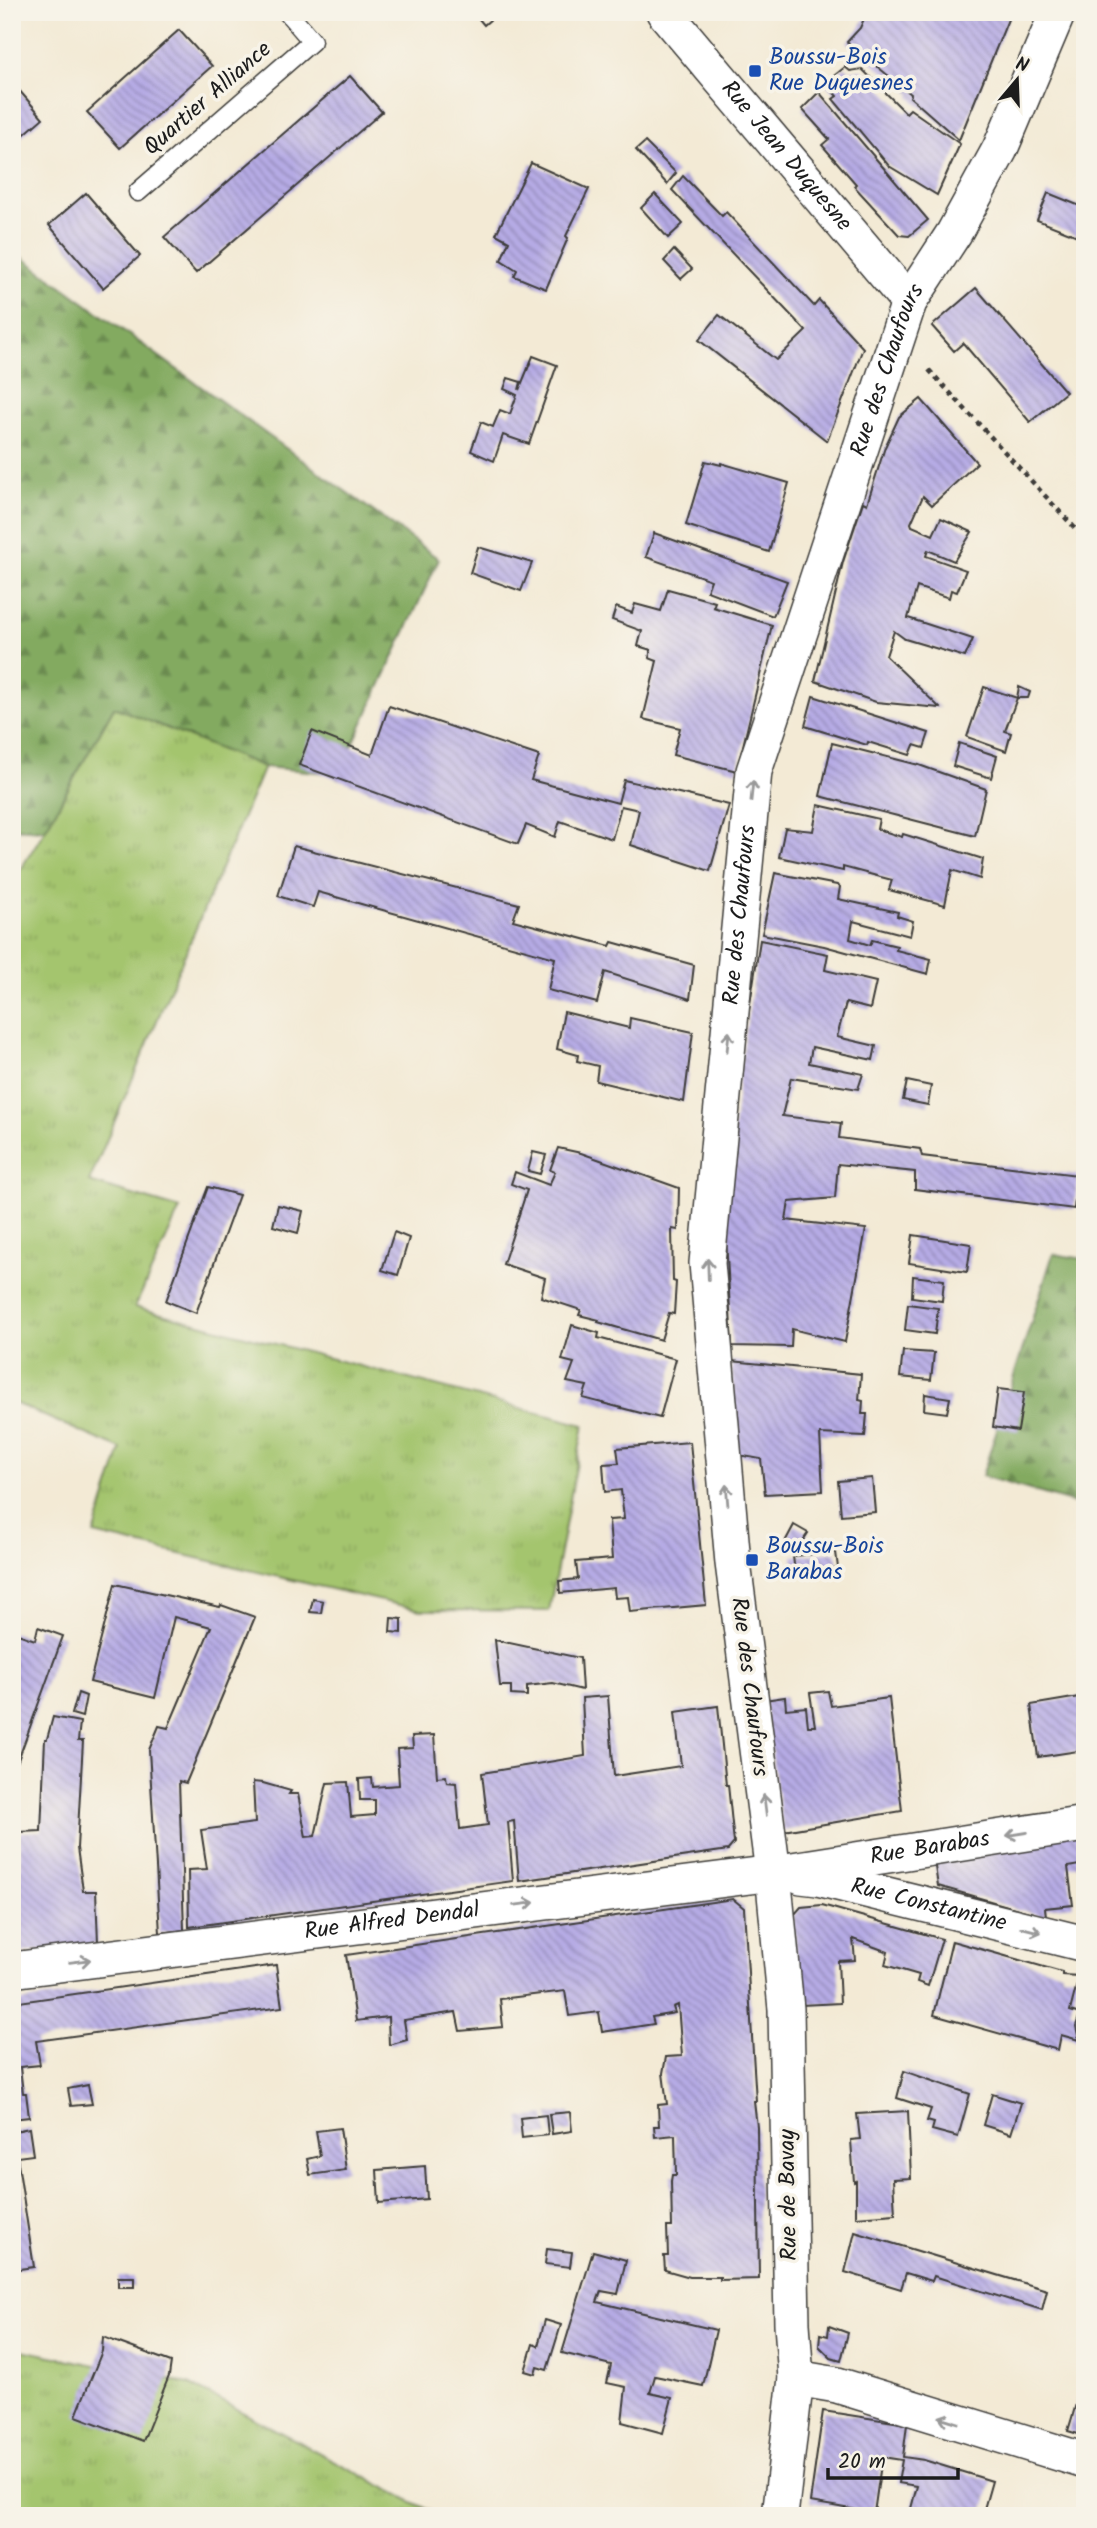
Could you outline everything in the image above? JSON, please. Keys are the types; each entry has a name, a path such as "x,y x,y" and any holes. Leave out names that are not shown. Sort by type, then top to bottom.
{"street":[{"name":"Rue Jean Duquesne","path":"664,12 909,302"},
{"name":"Rue des Chaufours","path":"773,1873 733,1563 707,1263 754,771 909,302 954,233 1000,149 1058,12"},
{"name":"Rue Barabas","path":"773,1873 1085,1824"},
{"name":"Rue Constantine","path":"773,1873 818,1878 1085,1944"},
{"name":"Rue Alfred Dendal","path":"12,1970 773,1873"},
{"name":"Rue de Bavay","path":"773,1873 786,2009 792,2324 796,2378 780,2516"},
{"path":"796,2378 837,2385 1085,2462"}],"lane":[{"name":"Quartier Alliance","path":"138,192 312,41 287,12"}],"path":[{"path":"925,366 1085,539"}],"green space":[{"path":"12,250 439,559 339,774 264,767 114,707 45,830 12,828"},
{"path":"114,707 264,767 89,1182 180,1209 135,1307 584,1425 549,1611 421,1610 94,1534 121,1449 12,1402 12,883"},
{"path":"1053,1254 1085,1259 1085,1506 982,1476"},
{"path":"12,2348 189,2384 439,2516 12,2516"}],"building":[{"path":"473,12 499,12 484,25"},
{"path":"867,12 875,15 877,12 1011,12 959,140 910,97 911,94 847,42 860,28"},
{"path":"179,30 212,66 120,148 87,112"},
{"path":"845,67 850,71 862,69 906,113 910,109 960,144 937,195 889,166 833,99 837,96 825,83"},
{"path":"350,76 382,112 196,273 164,237"},
{"path":"12,82 43,118 12,145"},
{"path":"819,92 928,220 909,236 899,235 854,186 856,184 822,145 829,139 802,109"},
{"path":"645,142 676,173 667,184 636,150"},
{"path":"531,163 589,189 566,236 568,238 546,289 514,276 517,270 501,260 509,241 496,234"},
{"path":"683,176 722,216 726,212 814,306 819,300 863,348 827,441 699,340 719,315 776,360 806,331 672,190"},
{"path":"86,193 140,256 103,288 49,225"},
{"path":"1048,193 1085,208 1085,239 1037,220"},
{"path":"655,194 683,224 668,238 641,208"},
{"path":"674,250 692,269 681,279 664,261"},
{"path":"976,288 1066,392 1030,422 963,343 954,351 932,326"},
{"path":"533,356 557,365 529,444 503,435 494,461 471,451 481,422 493,427 500,410 510,414 517,395 504,389 508,378 521,382 519,390"},
{"path":"921,399 977,463 932,505 923,496 911,523 912,526 933,535 941,518 972,532 954,561 928,550 926,556 966,570 957,592 951,590 949,598 917,587 908,618 973,639 965,657 905,639 894,631 886,656 940,708 876,702 815,681 843,562 863,502 867,504 885,447 899,417"},
{"path":"705,461 721,463 789,483 769,552 686,525"},
{"path":"654,533 787,581 773,616 707,591 711,580 646,557"},
{"path":"478,547 532,563 521,591 470,573"},
{"path":"668,589 715,602 713,607 772,625 737,771 673,755 680,728 643,719 657,661 649,658 651,650 638,646 642,631 612,620 616,607 632,613 635,604 661,611"},
{"path":"984,687 1017,698 1005,731 1011,733 1006,751 967,737"},
{"path":"1019,687 1030,692 1028,698 1017,698"},
{"path":"813,696 929,733 924,748 914,745 910,755 805,726"},
{"path":"389,706 539,756 531,780 618,803 624,780 729,805 710,871 631,845 639,810 621,806 612,839 560,821 555,837 526,825 518,844 299,765 312,731 372,755"},
{"path":"832,743 919,765 986,789 975,836 820,796"},
{"path":"959,743 997,756 991,778 953,766"},
{"path":"818,805 879,819 877,829 902,837 903,834 983,859 980,879 952,870 945,905 889,890 892,880 843,867 843,871 779,857 785,828 813,831"},
{"path":"294,846 519,904 513,920 610,946 612,942 694,965 690,999 605,972 597,1003 548,990 555,958 318,892 313,907 278,896"},
{"path":"775,873 837,885 840,887 838,899 898,912 897,916 913,921 910,936 853,921 850,939 870,945 872,940 897,946 896,950 931,959 928,974 824,946 762,934"},
{"path":"760,940 828,954 825,970 876,982 870,1009 846,1003 837,1037 876,1046 873,1060 812,1047 809,1063 863,1074 858,1089 791,1078 782,1116 841,1123 839,1138 920,1149 922,1156 1078,1175 1074,1209 915,1189 915,1172 838,1164 835,1198 789,1202 786,1220 866,1229 845,1342 792,1329 791,1347 732,1346 725,1220 740,1068"},
{"path":"564,1012 629,1028 630,1018 693,1032 684,1102 596,1081 598,1066 577,1061 578,1055 557,1049"},
{"path":"907,1081 931,1086 928,1105 903,1100"},
{"path":"558,1148 581,1153 679,1188 678,1230 672,1229 673,1281 676,1282 674,1314 669,1313 661,1340 598,1322 599,1320 579,1315 581,1310 541,1297 545,1278 503,1264 527,1190 511,1184 515,1172 549,1185 555,1172 550,1170"},
{"path":"533,1152 546,1155 540,1174 528,1171"},
{"path":"208,1187 239,1195 196,1313 166,1301"},
{"path":"278,1205 303,1211 298,1233 273,1226"},
{"path":"394,1232 409,1238 398,1275 382,1270"},
{"path":"913,1235 971,1244 967,1272 909,1263"},
{"path":"913,1276 944,1280 942,1301 912,1297"},
{"path":"908,1304 938,1308 935,1334 905,1330"},
{"path":"572,1325 599,1333 598,1338 676,1359 660,1418 583,1398 587,1386 567,1382 574,1363 562,1360"},
{"path":"903,1351 934,1353 931,1380 900,1377"},
{"path":"731,1361 861,1374 859,1400 863,1401 862,1414 867,1414 865,1436 820,1434 823,1491 765,1494 761,1459 738,1455"},
{"path":"998,1389 1024,1392 1018,1431 993,1427"},
{"path":"925,1394 950,1398 947,1413 924,1410"},
{"path":"690,1442 706,1605 630,1612 628,1597 615,1598 614,1588 560,1593 559,1581 578,1579 576,1562 612,1559 609,1520 624,1519 621,1490 605,1492 603,1464 619,1463 617,1448"},
{"path":"872,1478 875,1512 841,1515 838,1481"},
{"path":"794,1525 808,1533 798,1548 786,1540"},
{"path":"836,1552 838,1568 795,1573 793,1556"},
{"path":"115,1584 220,1607 221,1605 255,1617 186,1783 179,1781 184,1930 160,1933 149,1750 159,1726 168,1728 211,1627 174,1617 155,1698 90,1682"},
{"path":"313,1599 323,1601 321,1613 310,1612"},
{"path":"391,1618 402,1619 402,1633 390,1632"},
{"path":"38,1627 63,1636 13,1774 12,1632 35,1640"},
{"path":"495,1640 580,1658 582,1690 553,1683 527,1686 527,1696 511,1695 511,1686 500,1686"},
{"path":"828,1691 831,1706 889,1698 902,1811 783,1831 764,1700 785,1697 786,1709 806,1707 808,1726 815,1726 810,1693"},
{"path":"78,1693 86,1696 82,1717 72,1714"},
{"path":"608,1696 614,1776 681,1766 675,1712 718,1706 734,1843 728,1850 519,1881 514,1821 508,1822 513,1881 189,1927 188,1870 207,1869 201,1830 255,1823 253,1782 291,1791 289,1794 298,1794 306,1837 315,1836 327,1783 348,1782 351,1817 375,1815 375,1800 360,1800 359,1779 372,1778 373,1787 399,1785 397,1749 413,1748 412,1736 434,1735 437,1777 446,1776 447,1782 456,1783 460,1829 488,1825 482,1773 585,1756 582,1698"},
{"path":"1085,1696 1085,1750 1038,1757 1031,1705"},
{"path":"53,1717 80,1722 78,1741 83,1741 77,1848 83,1891 96,1891 98,1943 64,1949 12,1952 12,1868 21,1868 19,1832 41,1831 45,1739"},
{"path":"1085,1830 1085,1864 1068,1867 1073,1905 1045,1908 1046,1917 938,1886 933,1854"},
{"path":"733,1899 744,1908 756,2101 759,2279 720,2280 720,2277 690,2277 665,2270 664,2256 668,2256 667,2227 672,2227 671,2181 672,2175 676,2175 675,2135 655,2137 654,2126 659,2126 658,2105 667,2104 663,2073 666,2057 682,2056 678,2005 673,2007 675,2013 652,2017 654,2024 602,2032 599,2012 569,2016 565,1991 500,1999 503,2027 460,2031 456,2012 404,2020 407,2040 389,2045 388,2017 356,2021 346,1955"},
{"path":"822,1905 942,1939 928,1986 917,1982 919,1975 885,1965 888,1952 853,1939 855,1960 838,1961 840,2003 801,2005 793,1916 801,1907"},
{"path":"952,1941 1062,1972 1062,1975 1079,1976 1070,2011 1080,2014 1076,2026 1079,2040 1061,2035 1058,2050 934,2015"},
{"path":"276,1965 282,2007 36,2041 40,2065 20,2067 29,2117 12,2119 12,2003"},
{"path":"904,2071 970,2094 958,2137 932,2130 934,2123 927,2121 931,2109 897,2098"},
{"path":"88,2085 92,2104 71,2106 68,2089"},
{"path":"992,2094 1021,2103 1011,2134 983,2125"},
{"path":"908,2111 911,2178 893,2179 895,2214 856,2217 856,2181 854,2182 851,2140 860,2139 857,2114"},
{"path":"570,2112 572,2131 552,2134 549,2114"},
{"path":"546,2115 548,2135 522,2138 520,2118"},
{"path":"12,2126 15,2131 29,2128 33,2155 17,2157 34,2267 12,2270"},
{"path":"340,2128 346,2170 310,2175 307,2159 320,2156 316,2131"},
{"path":"425,2166 427,2199 379,2203 377,2170"},
{"path":"855,2232 1047,2290 1042,2310 934,2276 932,2281 906,2273 901,2289 845,2272"},
{"path":"547,2249 572,2252 570,2267 545,2264"},
{"path":"593,2251 626,2260 618,2294 601,2291 597,2302 716,2330 703,2386 655,2376 650,2393 672,2398 663,2433 622,2422 626,2387 607,2383 611,2365 562,2353"},
{"path":"118,2277 134,2277 134,2287 118,2287"},
{"path":"545,2320 561,2325 547,2370 537,2367 535,2374 525,2371 533,2344 538,2346"},
{"path":"829,2326 848,2333 841,2361 831,2358 819,2346 820,2334 828,2336"},
{"path":"103,2337 171,2362 169,2376 143,2441 76,2416 102,2351"},
{"path":"1085,2377 1085,2436 1068,2431"},
{"path":"823,2411 907,2424 903,2457 924,2460 992,2481 982,2516 909,2516 917,2486 898,2483 902,2460 882,2457 874,2513 810,2502"}],"place":[{"name":"Boussu-Bois Rue Duquesnes","path":"755,71"},
{"name":"Boussu-Bois Barabas","path":"752,1560"}]}
